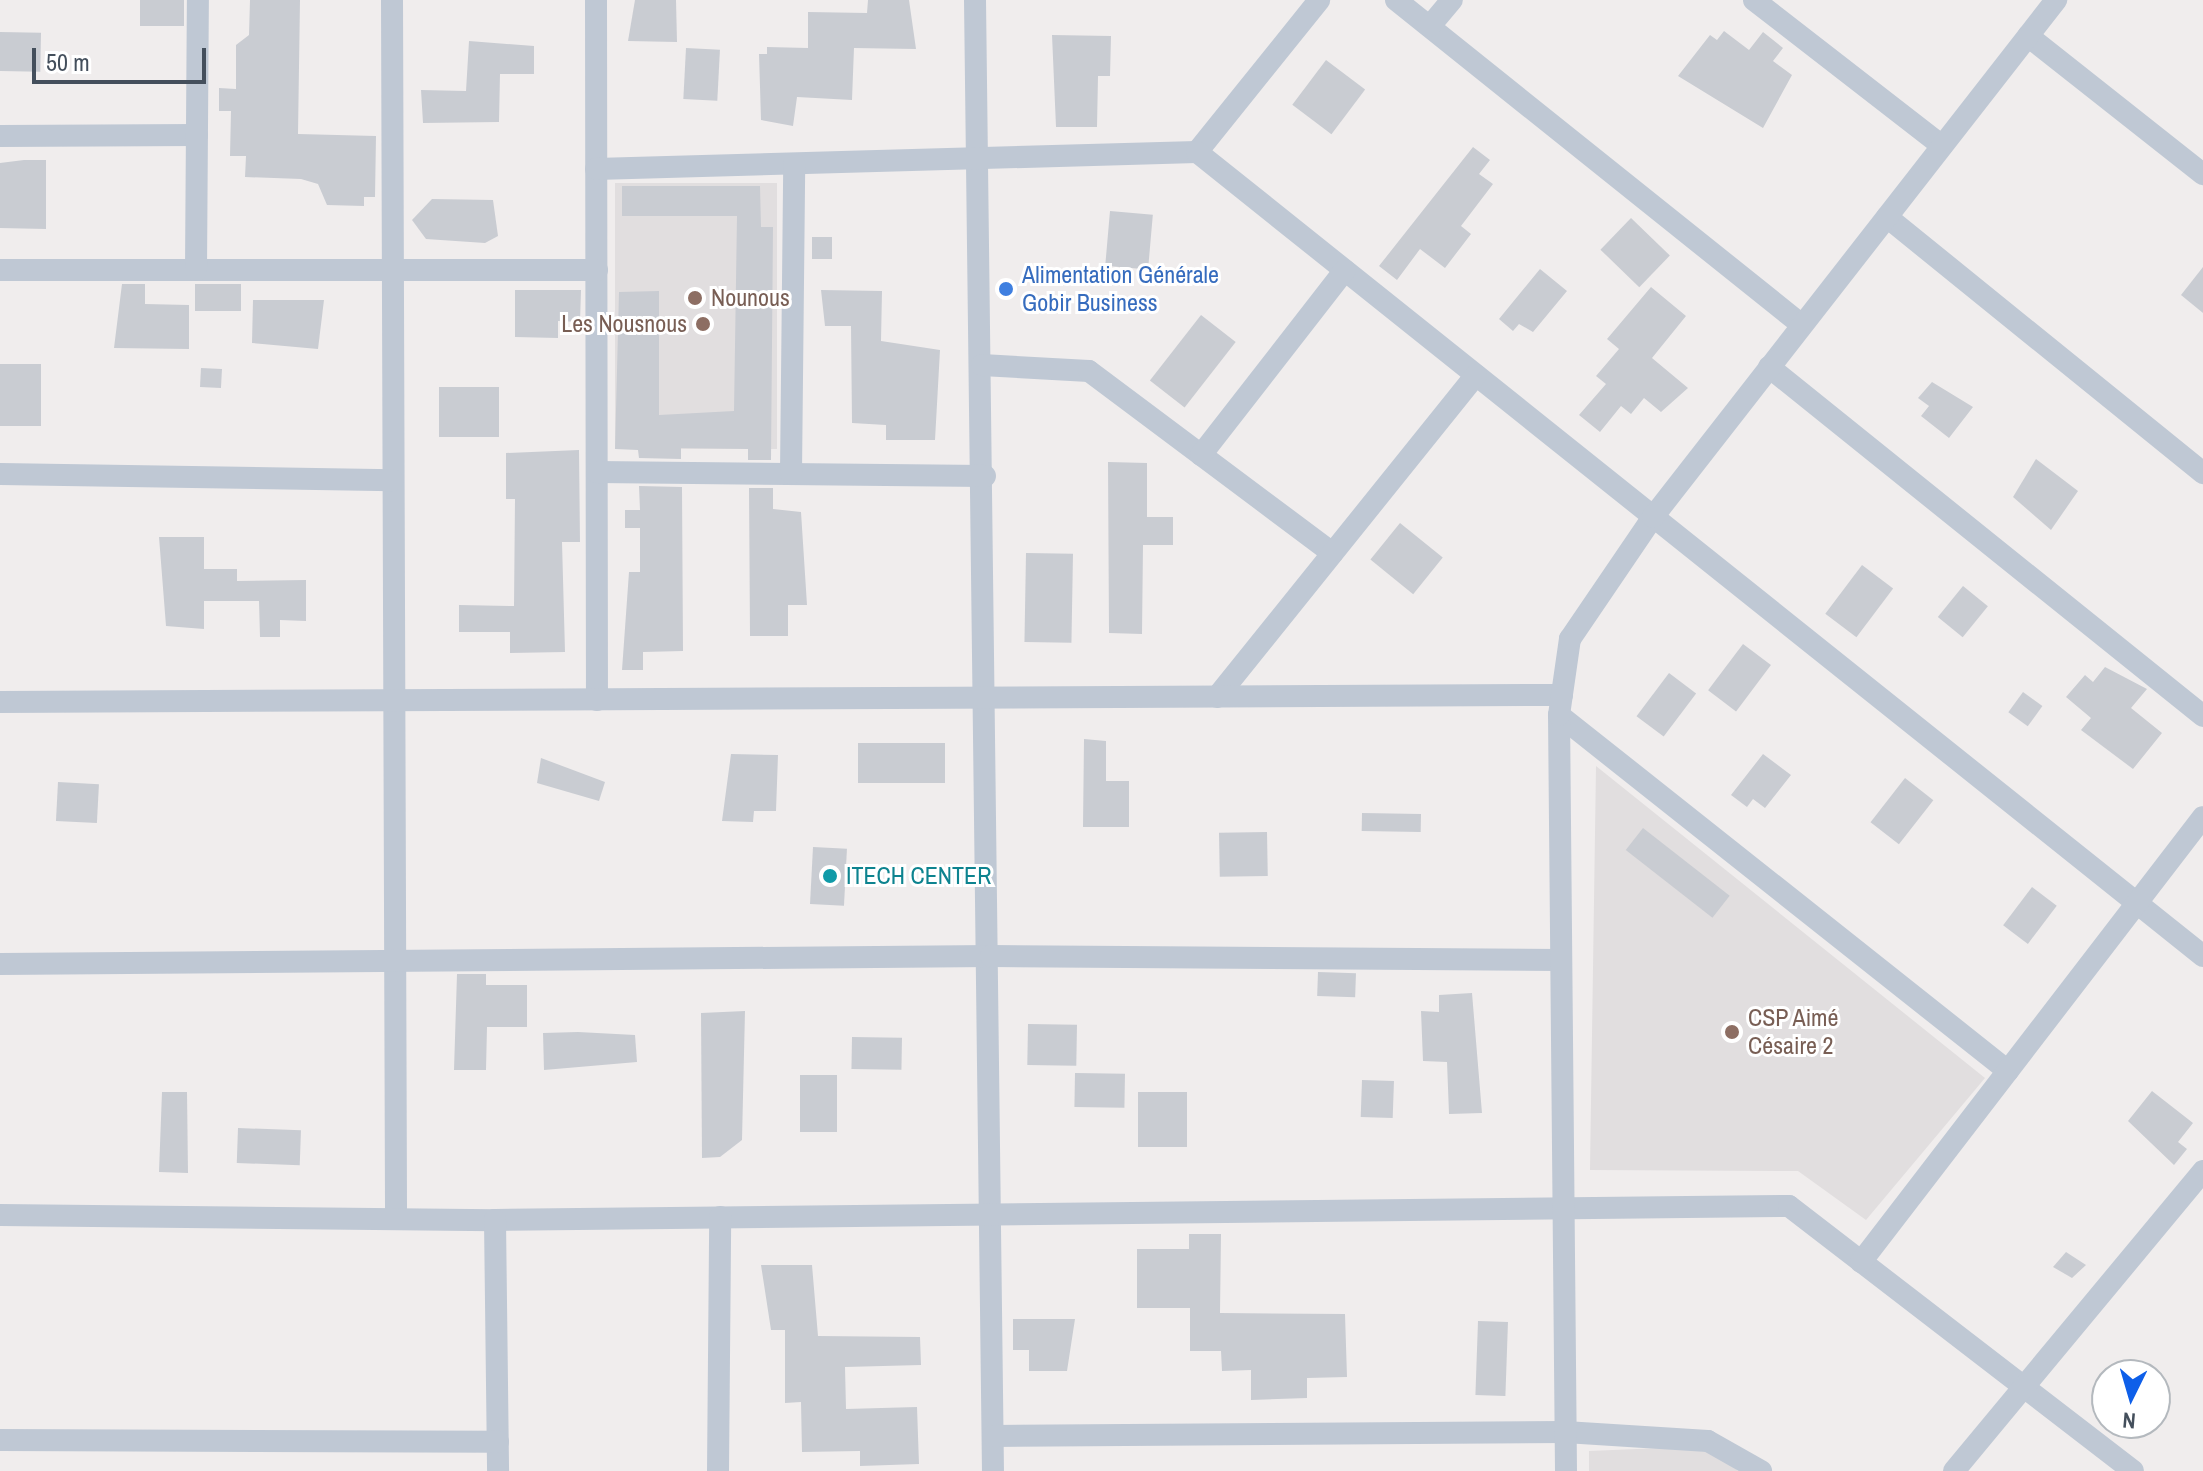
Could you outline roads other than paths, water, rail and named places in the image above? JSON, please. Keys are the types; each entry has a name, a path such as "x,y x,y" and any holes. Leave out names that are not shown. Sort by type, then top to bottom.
{"street":[{"path":"196,270 198,0"},
{"path":"392,0 396,1219"},
{"path":"596,0 597,700"},
{"path":"975,0 989,698 993,1471"},
{"path":"1197,152 1319,0"},
{"path":"1396,0 1802,325"},
{"path":"1430,26 1452,0"},
{"path":"1754,0 1942,146"},
{"path":"1566,1471 1560,705 1570,639 1653,517 2056,0"},
{"path":"2028,36 2203,174"},
{"path":"0,136 197,135"},
{"path":"596,169 1197,152 2203,956"},
{"path":"791,473 794,164"},
{"path":"1887,217 2203,473"},
{"path":"0,270 597,270"},
{"path":"1201,455 1345,270"},
{"path":"982,365 1089,371 1332,553"},
{"path":"1769,367 2203,716"},
{"path":"1217,697 1476,375"},
{"path":"597,472 985,476"},
{"path":"0,474 393,480"},
{"path":"0,702 1217,697 1560,705 2008,1071"},
{"path":"1861,1262 2203,817"},
{"path":"0,964 395,964 991,956 1561,960"},
{"path":"1954,1471 2203,1171"},
{"path":"0,1215 495,1220 1563,1204 1789,1206 2133,1471"},
{"path":"718,1471 720,1217"},
{"path":"495,1220 498,1471"},
{"path":"993,1436 1565,1432 1708,1441 1761,1471"},
{"path":"0,1440 498,1442"}],"place":[{"name":"Alimentation Générale Gobir Business","path":"1006,289"},
{"name":"Nounous","path":"695,298"},
{"name":"Les Nousnous","path":"703,324"},
{"name":"ITECH CENTER","path":"830,876"},
{"name":"CSP Aimé Césaire 2","path":"1732,1032"}]}
